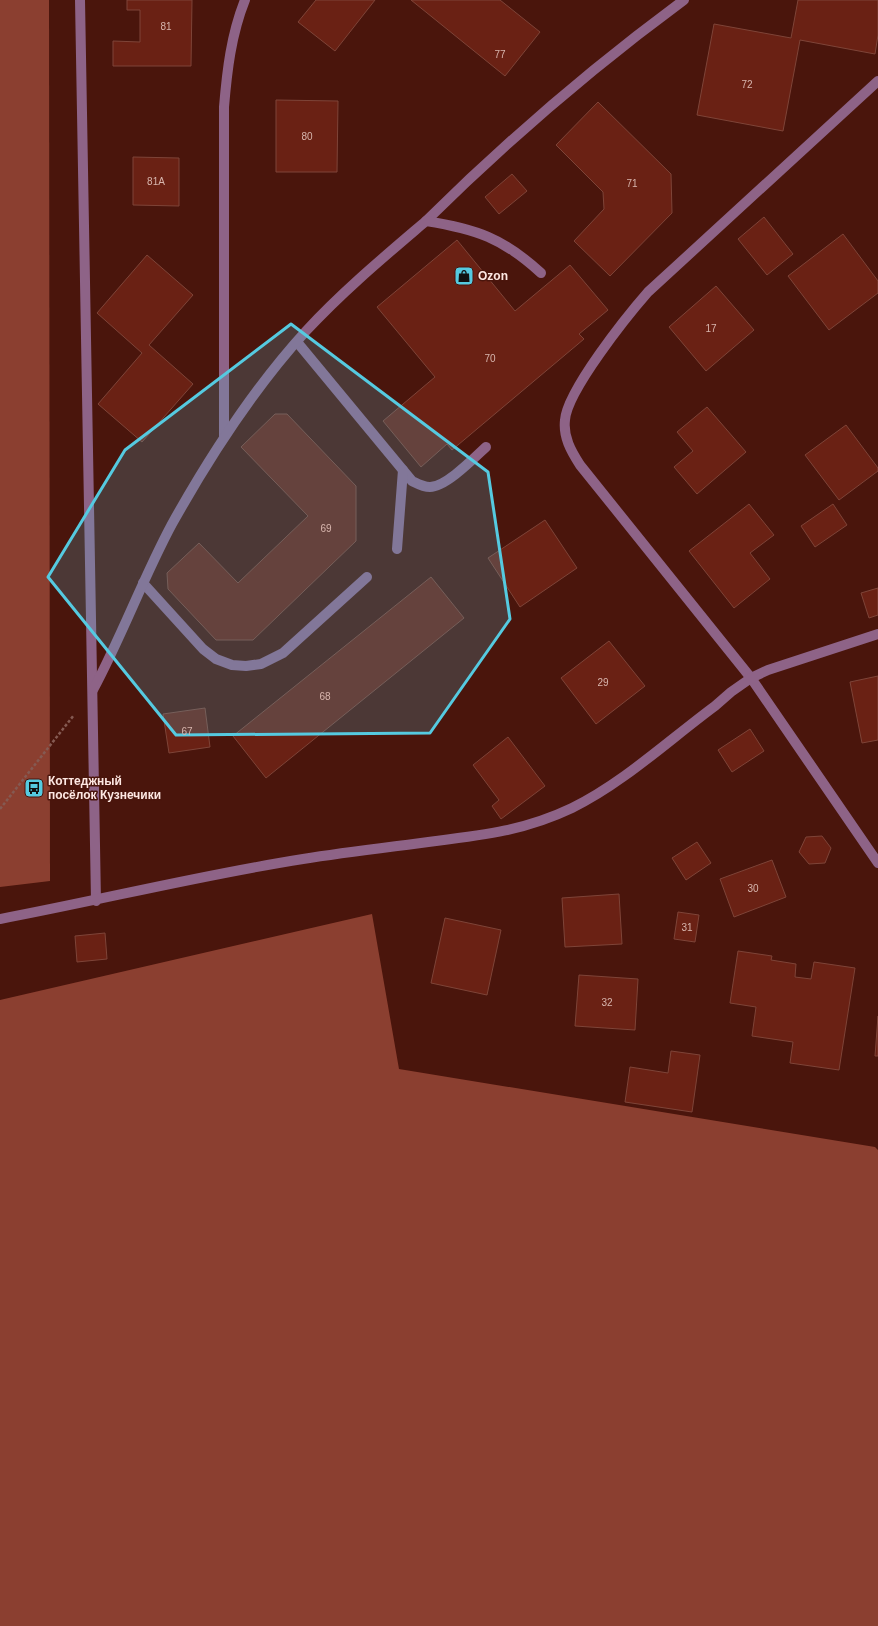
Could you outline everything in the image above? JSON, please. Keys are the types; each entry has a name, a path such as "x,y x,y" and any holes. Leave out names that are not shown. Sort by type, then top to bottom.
{"street":[{"path":"80,0 96,901"},
{"path":"224,437 224,108 227,70 232,39 245,0"},
{"path":"93,691 118,642 143,583 183,504 224,437 260,386 296,342 358,279 426,221 526,127 581,80 684,0"},
{"path":"878,81 648,292 614,334 571,399 565,419 566,436 570,451 693,608 751,678 878,863"},
{"path":"426,221 454,225 483,233 505,244 522,255 541,273"},
{"path":"296,342 412,481 422,486 431,487 442,484 486,447"},
{"path":"397,549 403,470"},
{"path":"143,583 203,649 216,659 232,665 246,666 261,664 283,653 367,577"},
{"path":"0,919 96,901 255,867 492,834 525,826 571,808 597,794 751,678 768,670 878,634"}],"path":[{"path":"0,809 93,691"}],"highlighted area":[{"path":"291,324 488,472 510,619 430,733 176,735 48,577 125,450"}],"shaded area":[{"path":"0,0 49,0 50,881 0,887"},
{"path":"372,914 399,1069 875,1147 878,1150 878,1626 0,1626 0,1000"}],"building":[{"path":"127,0 192,0 191,66 113,66 113,41 140,42 140,10 127,10"},
{"path":"316,0 375,0 335,51 298,22"},
{"path":"411,0 500,0 540,32 505,76"},
{"path":"798,0 878,0 878,35 875,54 800,40 783,131 697,115 714,24 791,38"},
{"path":"276,100 338,101 337,172 276,172"},
{"path":"598,102 671,174 672,213 610,276 574,241 604,209 603,192 556,145"},
{"path":"133,157 179,158 179,206 133,205"},
{"path":"512,174 527,191 499,214 485,197"},
{"path":"764,217 793,254 767,275 738,239"},
{"path":"843,234 878,281 878,293 829,330 788,276"},
{"path":"457,240 515,311 570,265 608,310 579,334 584,339 452,450 447,444 421,467 383,421 435,377 377,307"},
{"path":"147,255 193,295 149,345 193,384 142,442 98,404 142,353 97,313"},
{"path":"716,286 754,330 706,371 669,327"},
{"path":"707,407 746,452 697,494 674,467 693,451 677,432"},
{"path":"275,414 287,414 356,486 356,541 253,640 216,640 168,589 167,573 199,543 238,583 308,516 241,447"},
{"path":"846,425 878,468 878,471 839,500 805,455"},
{"path":"749,504 774,535 750,553 770,579 734,608 689,551"},
{"path":"833,504 847,525 815,547 801,526"},
{"path":"545,520 577,568 520,607 488,558"},
{"path":"431,577 464,618 266,778 233,736"},
{"path":"878,588 878,615 869,618 861,593"},
{"path":"609,641 645,686 596,724 561,678"},
{"path":"878,676 878,740 862,743 850,682"},
{"path":"205,708 210,747 169,753 163,714"},
{"path":"750,729 764,751 732,772 718,750"},
{"path":"508,737 545,786 501,819 492,806 499,800 473,765"},
{"path":"822,836 831,848 825,863 809,864 799,852 806,837"},
{"path":"697,842 711,863 686,880 672,858"},
{"path":"772,860 786,897 734,917 720,879"},
{"path":"619,894 622,944 565,947 562,898"},
{"path":"678,912 699,915 695,942 674,939"},
{"path":"445,918 501,930 487,995 431,983"},
{"path":"105,933 107,959 77,962 75,936"},
{"path":"738,951 772,956 771,960 796,964 795,977 811,979 814,962 855,968 839,1070 790,1063 793,1042 752,1036 756,1007 730,1003"},
{"path":"579,975 638,979 635,1030 575,1026"},
{"path":"878,1016 878,1056 875,1056"},
{"path":"671,1051 700,1055 692,1112 625,1102 630,1067 668,1073"}],"place":[{"name":"Ozon","path":"464,276"},
{"name":"Коттеджный посёлок Кузнечики","path":"34,788"}]}
